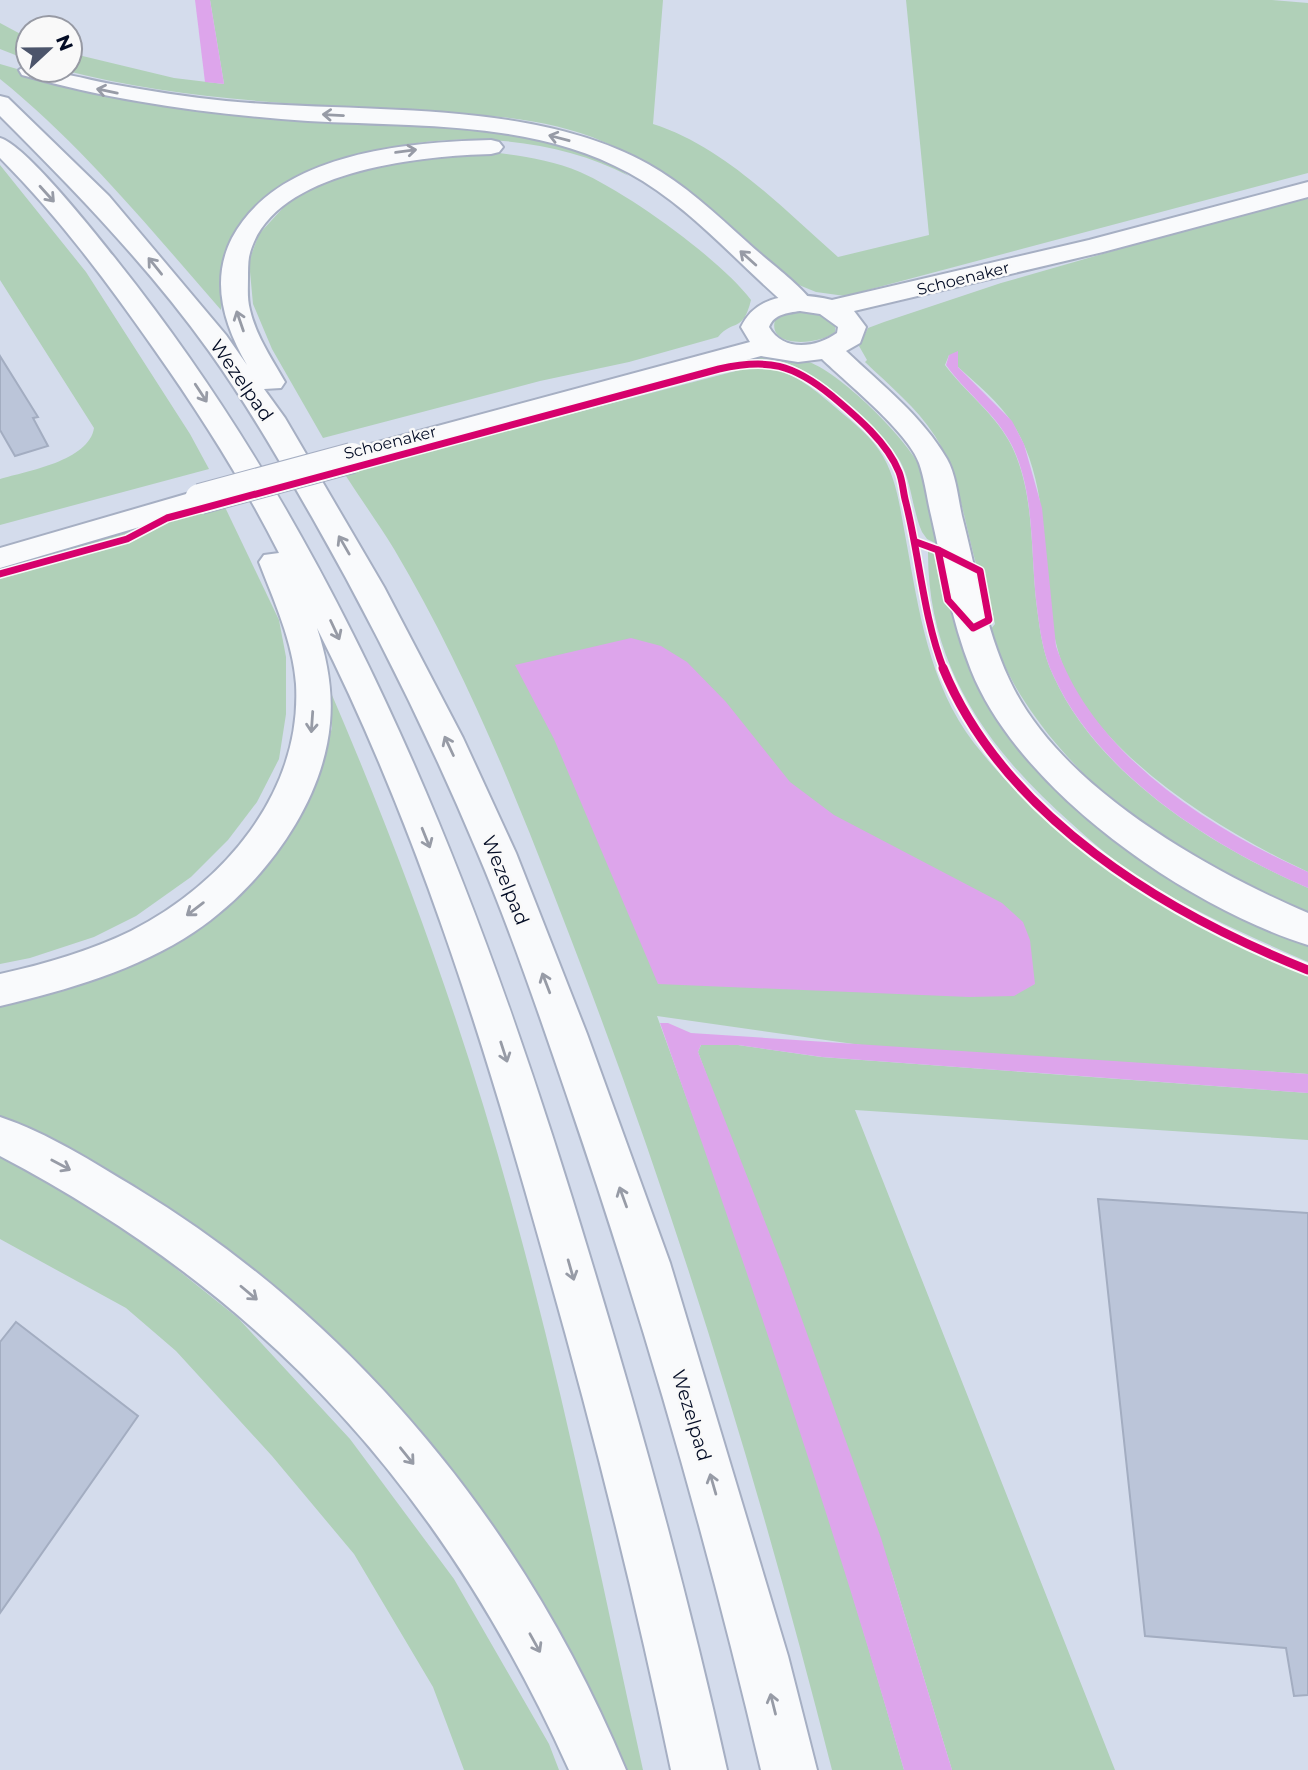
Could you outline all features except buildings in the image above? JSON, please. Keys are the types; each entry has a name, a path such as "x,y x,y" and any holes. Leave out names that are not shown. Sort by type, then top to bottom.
{"main road":[{"path":"82,84 110,92 258,111 500,127 575,142 614,156 645,172 678,196 800,303 838,329 914,432 934,462 973,628 982,655 1007,707 1032,741 1079,789 1159,852 1212,884 1308,930"},
{"name":"Wezelpad","path":"0,103 60,159 107,209 216,341 270,418 368,587 445,738 497,853 566,1034 647,1263 754,1630 789,1770"},
{"name":"Wezelpad","path":"0,145 62,210 178,357 230,437 281,526 337,635 404,783 488,1004 533,1139 624,1459 681,1681 699,1770"},
{"path":"270,418 271,382 247,339 234,301 232,281 235,257 245,236 260,215 281,196 306,181 369,158 433,148 498,147 574,160 606,172 656,202 701,241 763,303 758,335 777,349"},
{"name":"Schoenaker","path":"347,451 761,348 808,354 838,329 1094,247 1308,189"},
{"name":"Schoenaker","path":"0,536 198,492 347,451 721,340 760,320 779,306 800,303"},
{"name":"Schoenaker","path":"0,558 198,492"},
{"path":"0,990 48,979 98,961 148,940 195,911 232,877 267,838 292,798 305,766 311,738 313,687 302,628 275,563 281,526"},
{"path":"0,1135 62,1164 193,1248 250,1293 316,1352 386,1430 450,1509 507,1594 564,1696 598,1770"}],"green space":[{"path":"210,0 663,0 653,124 679,134 728,163 774,199 838,257 929,235 906,0 1272,0 1308,3 1308,173 845,296 816,292 794,283 681,186 631,155 578,132 493,116 299,104 180,93 84,75 84,56 174,78 224,84"},
{"path":"0,23 14,30 14,54 0,49"},
{"path":"0,64 14,68 14,84 69,84 93,91 426,122 543,136 601,157 629,176 599,162 567,152 499,141 430,142 396,146 364,154 285,188 254,208 237,228 228,247 222,278 221,310 88,160 0,79"},
{"path":"492,152 559,164 623,195 672,228 737,284 751,300 745,317 718,337 629,362 540,381 323,438 272,349 253,304 249,261 259,234 294,196 360,165"},
{"path":"0,165 86,272 190,434 209,469 0,525 0,479 69,457 90,439 94,428 0,280"},
{"path":"1308,195 1308,872 1235,834 1159,782 1094,719 1071,684 1057,647 1051,619 1040,505 1026,450 1008,416 958,367 957,358 949,355 945,365 995,421 1018,460 1028,501 1042,642 1053,675 1073,711 1098,744 1127,775 1161,803 1233,851 1308,888 1308,913 1227,876 1150,829 1081,771 1051,738 1020,694 989,631 995,624 983,569 976,564 960,497 943,449 920,416 865,362 867,360 859,346 868,328 884,322 1001,283"},
{"path":"791,311 827,316 835,325 835,332 807,342 787,340 779,336 775,329 775,320"},
{"path":"755,353 809,362 840,381 876,412 908,448 926,479 940,543 927,539 922,532 900,461 865,418 831,389 797,368 771,359 736,362"},
{"path":"755,366 786,373 804,383 856,424 879,450 897,493 921,620 936,672 959,720 974,743 1008,783 1044,819 1125,882 1214,934 1308,976 1308,1074 868,1046 657,1016 788,1391 904,1770 832,1770 779,1572 722,1376 659,1181 590,989 525,820 477,709 424,601 394,549 344,473"},
{"path":"223,503 279,620 286,657 286,714 279,759 257,802 228,840 191,877 136,916 94,937 30,958 0,964 0,565"},
{"path":"928,550 936,555 947,606 953,611 1003,724 1308,944 1308,962 1202,913 1132,873 1079,830 1014,766 989,735 951,668 938,631 930,592"},
{"path":"329,688 409,885 456,1019 498,1155 568,1427 643,1770 621,1770 352,1378 0,1126 0,1005 47,994 280,844 314,788 332,728"},
{"path":"701,1045 738,1045 821,1057 1308,1093 1308,1140 855,1110 1115,1770 952,1770 892,1574 698,1052"},
{"path":"0,1157 64,1189 149,1247 238,1318 350,1439 454,1579 549,1744 559,1770 464,1770 433,1687 354,1554 272,1456 176,1351 126,1308 0,1239"}],"shaded area":[{"path":"195,0 210,0 224,84 205,82"},
{"path":"958,351 958,367 1012,421 1024,444 1042,508 1056,646 1073,685 1097,721 1158,783 1194,810 1232,833 1308,872 1308,888 1234,851 1161,803 1128,775 1098,744 1073,711 1053,675 1042,642 1031,523 1018,461 1010,442 996,421 946,365 949,355"},
{"path":"631,638 661,646 687,662 726,702 790,782 834,815 1002,903 1023,922 1030,940 1035,984 1014,996 969,997 658,984 554,739 515,665"},
{"path":"660,1023 668,1023 691,1033 1308,1074 1308,1093 822,1057 738,1045 701,1045 698,1052 784,1270 881,1538 952,1770 904,1770 788,1395"}],"cycle path":[{"path":"0,574 127,539 167,518 719,369 754,363 776,364 809,379 845,407 878,440 898,470 916,542 927,616 937,650 966,716 996,760 1048,812 1115,868 1189,915 1228,936 1308,970"},
{"path":"916,542 938,550 980,571 989,620 973,628 948,600 938,550"}]}
